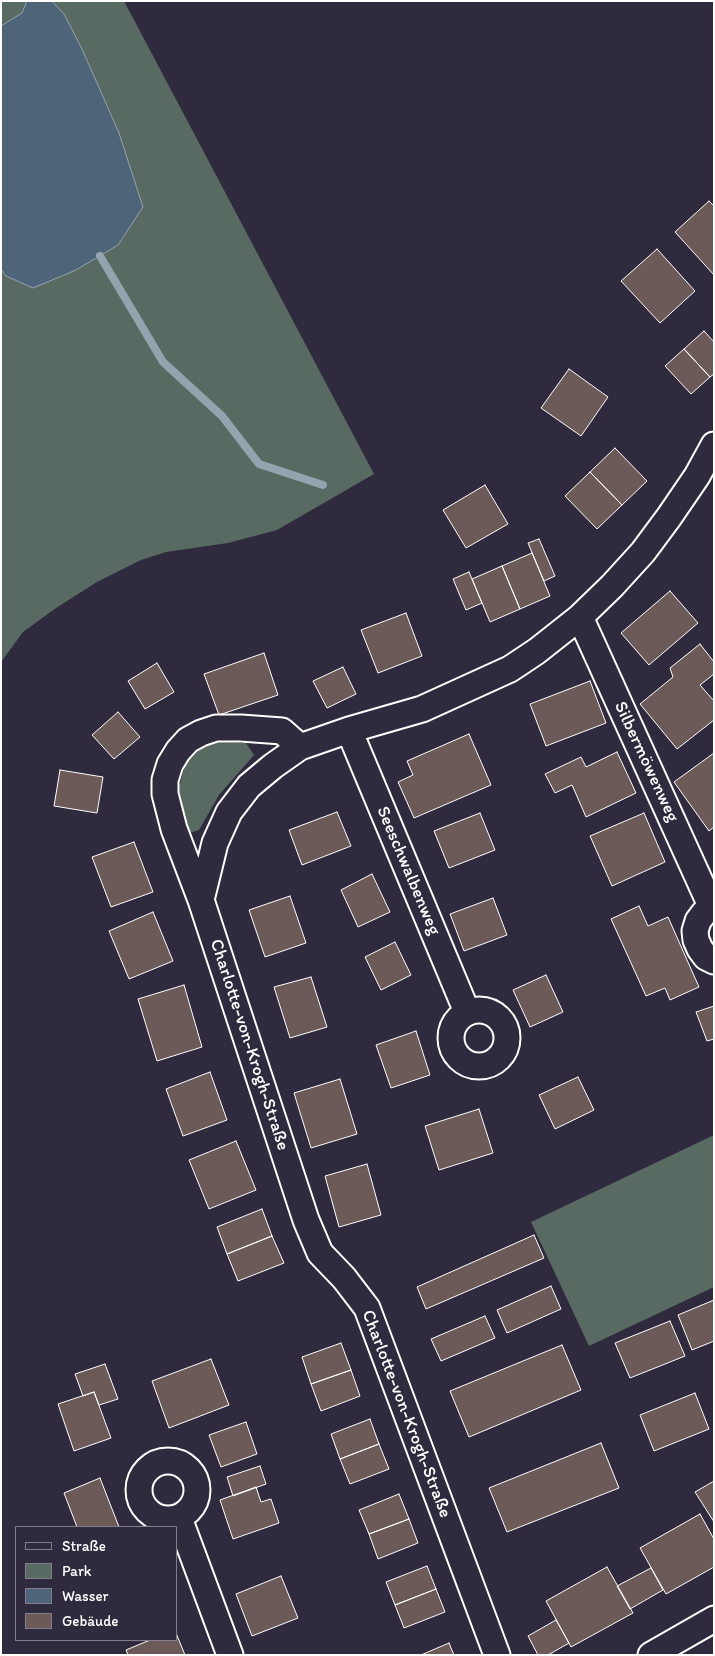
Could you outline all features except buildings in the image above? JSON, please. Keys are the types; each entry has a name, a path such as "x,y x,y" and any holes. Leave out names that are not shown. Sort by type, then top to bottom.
{"street":[{"path":"202,900 215,843 229,812 249,786 272,766 300,747 348,730 422,710 510,669 538,651 580,617 612,586 642,552 697,476 714,445"},
{"name":"Silbermöwenweg","path":"580,617 713,907 704,913 698,921 695,931 700,950 706,957 714,961"},
{"name":"Charlotte-von-Krogh-Straße","path":"300,747 282,732 241,728 216,728 201,733 188,740 170,764 165,780 165,794 174,828 202,900 306,1220 320,1253 344,1278 367,1308 497,1655"},
{"name":"Seeschwalbenweg","path":"348,730 467,1012"},
{"path":"179,1518 230,1655"},
{"path":"651,1655 714,1619"}],"green space":[{"path":"1,1 124,1 374,474 277,530 228,543 166,552 141,560 97,582 23,632 1,662"},
{"path":"213,742 246,743 254,755 219,795 199,830 189,833 183,822 179,788 185,764 203,746"},
{"path":"714,1135 714,1287 589,1346 531,1222"}],"water":[{"path":"27,1 52,1 64,14 82,49 119,133 143,207 118,245 76,270 33,288 6,276 1,269 1,26 22,13"}],"waterway":[{"path":"100,256 163,362 222,416 259,464 323,485"}]}
